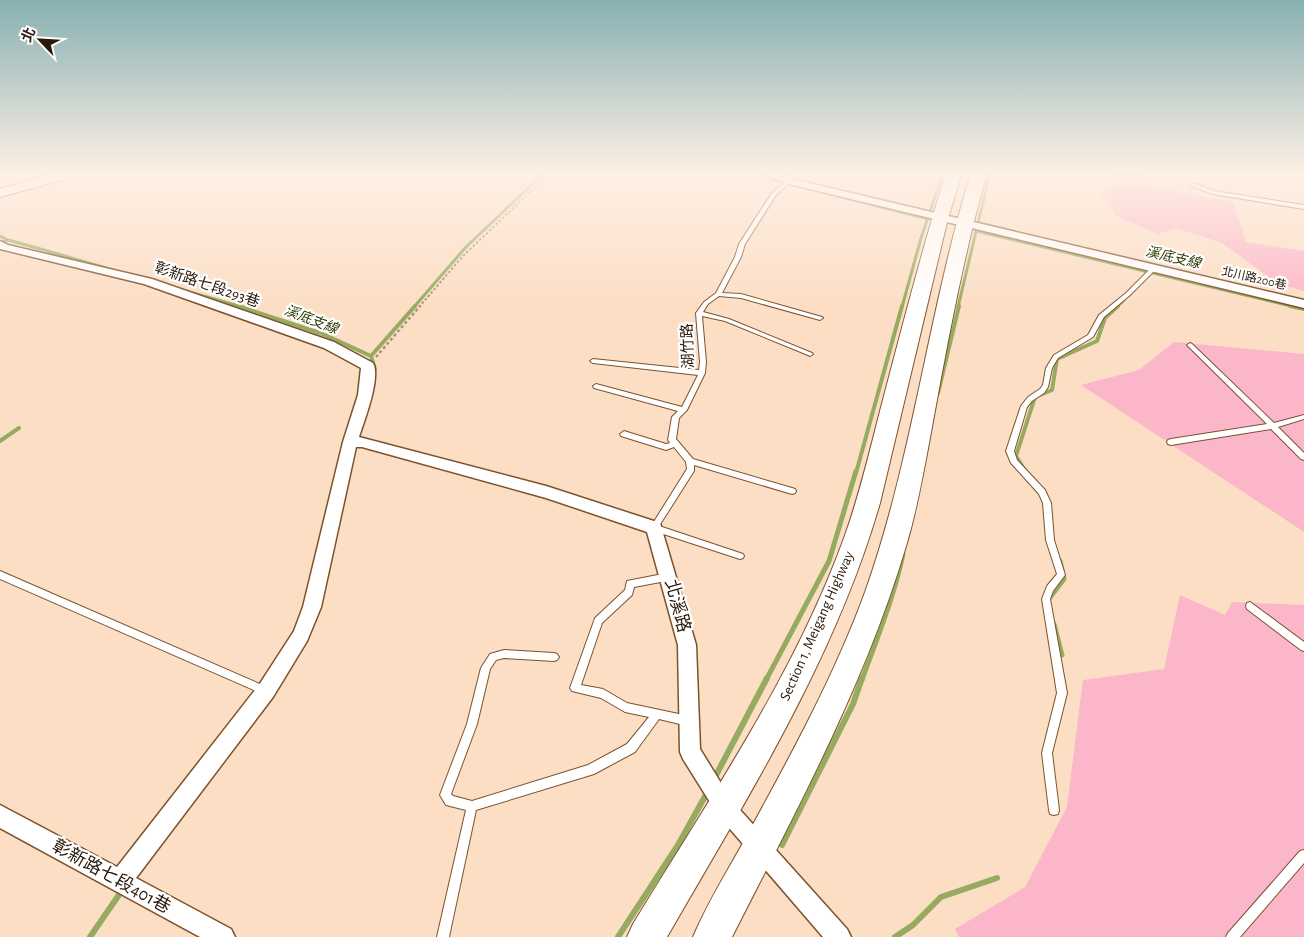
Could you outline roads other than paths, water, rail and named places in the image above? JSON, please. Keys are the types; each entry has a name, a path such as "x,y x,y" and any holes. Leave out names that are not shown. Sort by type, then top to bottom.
{"main road":[{"name":"Section 1, Meigang Highway","path":"712,937 823,726 866,628 894,544 912,478 952,217"},
{"name":"Section 1, Meigang Highway","path":"646,937 725,808 813,644 850,556 954,217"}],"street":[{"name":"北川路200巷","path":"935,217 1304,304"},
{"name":"彰新路七段293巷","path":"0,244 4,247 148,281 329,345 368,366 368,376 356,442"},
{"path":"119,882 266,691 301,635 312,607 356,442 493,477 629,518 654,528"},
{"name":"北溪路","path":"654,528 687,645 690,752 725,808 839,937"},
{"name":"彰新路七段401巷","path":"0,816 222,937"}],"lane":[{"name":"湖竹路","path":"675,444 672,440 676,417 684,410 702,373 704,362 699,313 706,303 718,294 742,244 759,217"},
{"path":"1054,810 1047,753 1062,693 1046,599 1050,589 1061,575 1050,540 1047,503 1042,492 1014,461 1010,451 1024,406 1042,391 1046,385 1049,368 1056,357 1091,336 1101,316 1128,294 1153,269"},
{"path":"718,294 741,296 820,318"},
{"path":"699,313 727,320 810,354"},
{"path":"1190,345 1304,456"},
{"path":"593,361 702,373"},
{"path":"596,386 684,410"},
{"path":"1171,442 1273,426 1304,417"},
{"path":"624,434 666,447 675,444 690,461 792,491"},
{"path":"690,461 691,469 654,528 740,556"},
{"path":"0,575 266,691"},
{"path":"668,577 630,584 629,592 598,621 576,688 604,694 625,707 688,722"},
{"path":"1250,606 1304,647"},
{"path":"554,658 504,654 493,657 486,668 472,724 445,795 450,800 472,806 590,770 631,748 657,714"},
{"path":"443,937 472,806"},
{"path":"1232,937 1304,854"}],"waterway":[{"name":"溪底支線","path":"414,307 466,247 498,217"},
{"path":"919,217 927,219"},
{"path":"976,231 980,217"},
{"path":"902,307 927,219"},
{"path":"958,307 976,231"},
{"path":"976,231 1295,307"},
{"name":"溪底支線","path":"0,236 8,240"},
{"name":"溪底支線","path":"0,243 8,240"},
{"name":"溪底支線","path":"8,240 242,307"},
{"path":"1118,306 1124,300"},
{"name":"溪底支線","path":"238,306 323,334 371,356"},
{"name":"溪底支線","path":"371,356 415,306"},
{"path":"856,473 902,306"},
{"path":"938,393 959,306"},
{"path":"1024,469 1016,456 1035,397 1052,390 1057,359 1097,341 1105,318 1118,306"},
{"path":"1290,306 1304,309"},
{"path":"371,356 375,369 374,374"},
{"path":"0,441 19,428"},
{"path":"766,680 829,561 856,471"},
{"path":"862,680 890,602 903,554"},
{"path":"1048,600 1064,579 1060,561"},
{"path":"1054,624 1062,655"},
{"path":"714,779 767,678"},
{"path":"782,845 853,704 862,678"},
{"path":"618,937 678,845 708,791"},
{"path":"895,937 913,925 941,897 997,878"},
{"path":"90,937 123,889"}]}
